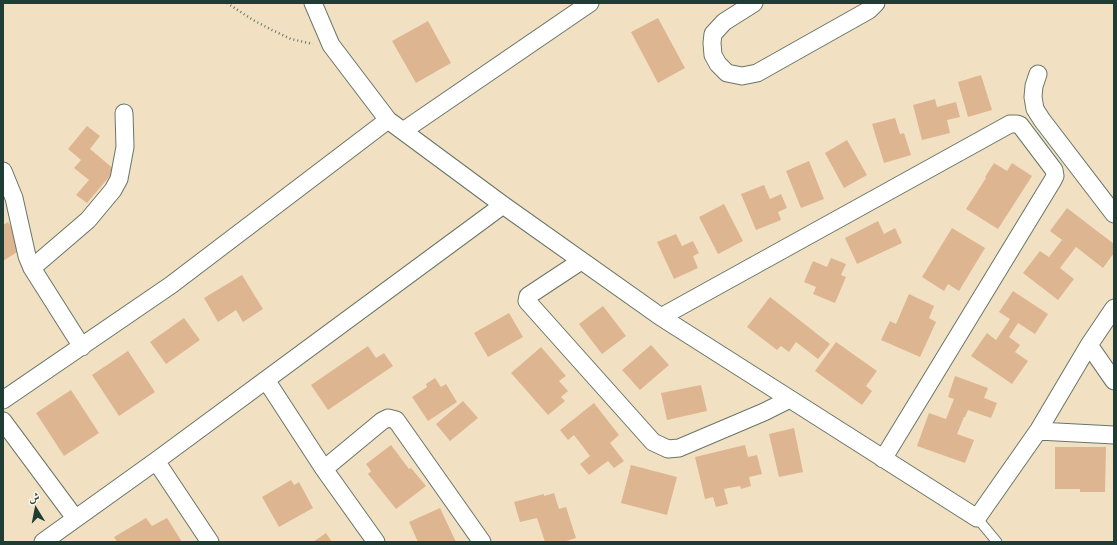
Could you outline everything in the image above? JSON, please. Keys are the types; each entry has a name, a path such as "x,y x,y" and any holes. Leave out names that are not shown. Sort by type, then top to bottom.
{"street":[{"path":"313,3 331,45 388,120 503,205 661,317 977,518 1038,431 1089,346 1114,308"},
{"path":"403,131 590,3"},
{"path":"754,3 724,22 713,34 713,55 718,64 727,73 742,76 757,73 869,10 876,3"},
{"path":"1038,74 1034,86 1033,97 1035,109 1114,214"},
{"path":"32,268 88,220 113,190 119,179 124,147 124,113"},
{"path":"3,400 171,285 388,120"},
{"path":"661,317 1010,124 1020,125 1054,170 1053,180 883,459"},
{"path":"3,171 14,198 27,256 32,268 82,346"},
{"path":"43,542 156,461 503,205"},
{"path":"581,261 528,296 528,304 653,442 668,449 678,448 764,412 790,399"},
{"path":"1089,346 1114,381"},
{"path":"266,380 324,470 376,542"},
{"path":"324,470 382,421 388,418 396,420 482,542"},
{"path":"3,421 75,518"},
{"path":"1038,431 1114,435"},
{"path":"156,461 210,542"}],"lane":[{"path":"977,518 997,542"}],"path":[{"path":"227,3 253,20 291,39 306,43 331,45"}],"building":[{"path":"658,18 685,68 658,83 631,32"},
{"path":"428,21 451,63 416,83 392,41"},
{"path":"981,75 992,110 968,117 958,82"},
{"path":"935,99 937,107 956,102 960,117 947,120 950,133 922,140 913,105"},
{"path":"895,118 900,134 904,133 911,155 884,163 872,124"},
{"path":"87,126 100,136 90,149 115,170 87,203 76,195 89,180 74,168 81,160 68,149"},
{"path":"847,140 867,175 844,188 825,153"},
{"path":"809,161 824,199 801,208 786,171"},
{"path":"994,163 1007,171 1012,163 1032,176 998,229 966,209"},
{"path":"764,185 770,199 781,194 787,208 778,212 781,220 756,230 741,194"},
{"path":"724,204 743,241 718,254 699,217"},
{"path":"1067,208 1114,244 1114,253 1103,268 1076,247 1060,268 1074,279 1058,300 1023,273 1040,251 1049,257 1062,240 1050,231"},
{"path":"878,221 884,234 895,228 902,243 857,264 845,238"},
{"path":"8,222 25,247 3,261 3,225"},
{"path":"952,228 985,248 959,291 948,284 944,291 922,277"},
{"path":"676,234 682,246 693,241 699,253 693,256 698,268 674,279 657,242"},
{"path":"831,258 846,264 841,275 846,277 835,303 813,294 816,287 804,282 813,261 827,267"},
{"path":"242,275 263,309 243,322 236,310 218,322 204,298"},
{"path":"1013,291 1048,314 1035,334 1018,323 1009,337 1020,345 1015,352 1028,361 1012,384 971,356 987,333 996,340 1010,319 999,312"},
{"path":"909,294 934,306 929,318 936,322 920,357 881,340 890,321 896,324"},
{"path":"770,297 830,344 818,359 796,342 789,352 781,346 777,350 747,327"},
{"path":"603,306 626,336 602,354 579,324"},
{"path":"509,313 523,337 488,357 474,333"},
{"path":"184,318 200,340 166,364 150,342"},
{"path":"836,342 877,371 866,386 872,391 862,405 815,371"},
{"path":"651,345 669,365 640,390 622,370"},
{"path":"368,346 376,358 384,353 393,366 328,410 311,385"},
{"path":"541,347 566,376 559,381 568,391 561,397 565,401 548,415 511,373"},
{"path":"128,351 155,392 119,416 92,375"},
{"path":"955,376 988,388 984,398 997,403 991,418 968,410 964,417 957,434 974,440 965,463 917,446 929,413 946,419 954,399 948,397"},
{"path":"435,378 441,387 446,384 457,402 428,421 412,397 427,387 426,384"},
{"path":"701,385 707,411 667,420 661,393"},
{"path":"71,390 99,433 64,456 36,413"},
{"path":"463,401 478,418 450,441 436,424"},
{"path":"594,403 619,435 610,443 624,461 614,468 608,461 589,475 580,464 590,456 574,435 568,440 560,430"},
{"path":"794,428 803,472 779,477 769,434"},
{"path":"391,445 409,469 411,468 426,486 396,509 368,474 371,471 366,464"},
{"path":"745,445 748,457 757,455 762,474 749,477 751,486 741,489 740,486 724,489 728,504 716,507 713,497 705,499 695,457"},
{"path":"1055,447 1106,447 1105,492 1080,492 1080,489 1055,489"},
{"path":"631,465 677,477 667,515 621,503"},
{"path":"291,480 294,485 299,482 313,508 279,527 262,497"},
{"path":"554,493 559,509 566,507 576,538 563,542 545,542 537,518 520,522 514,502 544,494 544,496"},
{"path":"440,508 456,542 418,542 409,522"},
{"path":"146,518 152,526 167,518 182,542 117,542 114,537"},
{"path":"326,533 332,542 313,542"}]}
